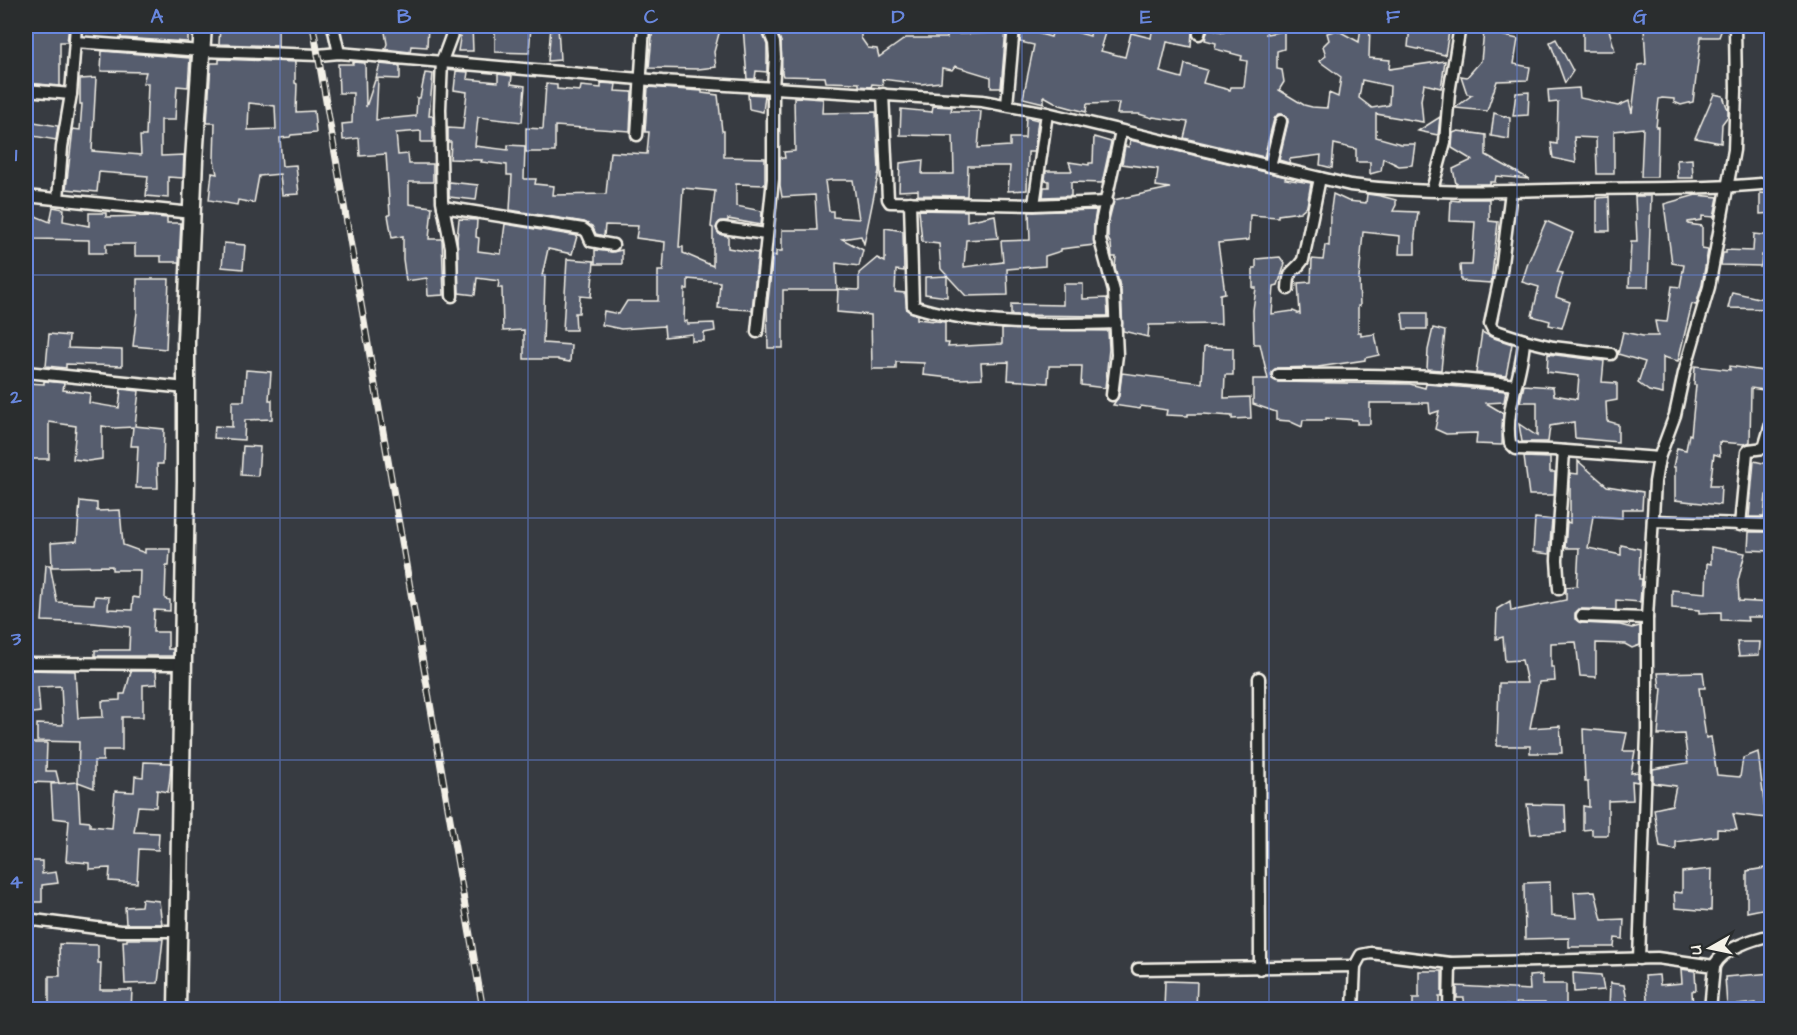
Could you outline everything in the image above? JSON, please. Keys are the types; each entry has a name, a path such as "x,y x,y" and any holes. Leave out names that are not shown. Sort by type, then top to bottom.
{"street":[{"path":"58,199 62,147 72,94 76,26"},
{"path":"177,1010 186,388 192,213 203,26"},
{"path":"333,26 339,53"},
{"path":"452,296 451,247 443,207 440,108 442,62 455,26"},
{"path":"637,135 644,26"},
{"path":"757,332 773,179 772,87 775,57 774,44 767,26"},
{"path":"1007,105 1014,26"},
{"path":"1432,190 1445,142 1449,93 1460,26"},
{"path":"1639,959 1647,734 1647,618 1654,482 1659,458 1675,415 1684,373 1709,287 1734,150 1735,26"},
{"path":"75,42 202,51 318,55 339,53 641,79 982,101 1047,113 1350,185 1388,190 1511,191 1726,187 1772,183"},
{"path":"26,90 72,94"},
{"path":"883,94 888,199 890,202 1034,205 1107,202"},
{"path":"1034,205 1047,113"},
{"path":"1270,166 1281,121"},
{"path":"1112,395 1117,355 1114,291 1100,240 1101,223 1121,131"},
{"path":"1287,289 1289,274 1303,260 1320,178"},
{"path":"1511,191 1501,272 1491,324 1493,330 1553,347 1611,354"},
{"path":"26,196 192,213"},
{"path":"910,202 913,306 927,311 1001,321 1056,324 1116,323"},
{"path":"443,207 583,229 586,230 591,241 613,245"},
{"path":"723,228 766,234"},
{"path":"1524,340 1509,427 1509,440 1512,446 1516,449 1659,458"},
{"path":"26,372 186,388"},
{"path":"1278,375 1364,374 1469,379 1515,385"},
{"path":"1740,525 1747,452 1764,448 1772,421"},
{"path":"1559,589 1557,560 1564,451"},
{"path":"1653,521 1772,525"},
{"path":"1581,616 1647,618"},
{"path":"26,663 182,664"},
{"path":"1259,678 1260,969"},
{"path":"26,919 120,931 178,931"},
{"path":"1710,1010 1714,966 1718,958 1731,950 1772,935"},
{"path":"1353,1010 1355,966 1361,955 1371,953 1450,963 1657,957 1714,966"},
{"path":"1449,1010 1450,963"},
{"path":"1138,969 1355,966"}],"building":[{"path":"30,26 69,26 67,42 60,42 60,86 27,83"},
{"path":"121,26 188,26 188,42 121,38"},
{"path":"220,26 278,26 278,46 219,44"},
{"path":"384,26 428,26 427,47 411,46 410,52 385,49 387,44"},
{"path":"462,26 472,26 473,51 458,51"},
{"path":"495,26 531,26 529,53 495,52"},
{"path":"551,26 558,26 560,60 548,61"},
{"path":"653,26 721,26 714,52 716,67 649,68"},
{"path":"743,26 760,26 767,45 767,72 756,71 755,79 747,79"},
{"path":"775,26 839,26 861,29 861,38 868,48 877,49 879,57 906,38 947,38 948,29 958,29 959,34 998,33 998,27 1006,29 1001,88 991,88 991,77 955,66 952,70 942,68 941,82 921,84 882,79 883,85 872,84 871,87 859,86 859,83 826,82 825,77 783,76 781,42"},
{"path":"1054,26 1090,36 1091,26 1107,26 1101,51 1125,57 1131,33 1151,38 1153,26 1184,26 1183,29 1192,31 1191,47 1167,42 1160,72 1182,78 1185,64 1207,70 1203,83 1230,90 1231,87 1244,87 1247,61 1241,60 1242,56 1215,49 1216,43 1205,40 1208,28 1224,32 1226,26 1268,26 1266,34 1284,31 1284,49 1277,51 1277,69 1282,70 1284,82 1279,90 1304,105 1327,108 1329,93 1338,97 1341,77 1319,61 1326,56 1323,46 1329,40 1327,33 1337,30 1359,42 1361,26 1370,26 1369,58 1390,60 1389,69 1445,61 1441,88 1424,84 1421,100 1423,122 1376,114 1376,137 1401,144 1415,144 1412,165 1399,166 1383,158 1381,171 1370,174 1370,162 1356,162 1356,149 1334,144 1332,168 1320,165 1321,155 1290,159 1289,163 1279,160 1288,122 1287,116 1282,114 1278,114 1274,119 1264,157 1184,138 1188,122 1152,118 1139,114 1117,114 1119,103 1087,104 1086,112 1060,105 1044,96 1044,103 1023,98 1034,45 1020,42 1022,29 1051,37","holes":["1362,80 1390,86 1389,105 1372,108 1359,98"]},
{"path":"1410,26 1450,26 1445,55 1408,47"},
{"path":"1583,26 1608,26 1615,51 1583,51"},
{"path":"1723,26 1719,37 1701,37 1693,102 1681,105 1674,102 1674,99 1659,99 1656,127 1658,127 1657,177 1641,177 1643,128 1614,131 1614,174 1597,174 1596,138 1574,137 1576,163 1553,158 1551,143 1557,144 1558,102 1549,103 1548,90 1579,88 1580,98 1618,106 1629,101 1632,113 1638,65 1646,64 1644,28"},
{"path":"1484,31 1518,39 1514,64 1530,67 1528,80 1497,81 1487,111 1455,108 1472,95 1467,94 1461,76 1467,77 1481,61"},
{"path":"1556,39 1573,71 1565,83 1550,42"},
{"path":"102,51 190,58 188,87 177,86 175,120 161,120 161,156 184,155 183,178 168,177 168,198 146,196 148,176 99,172 97,192 66,189 73,129 80,130 82,104 80,104 80,79 96,78 92,151 141,155 140,136 146,136 148,83 143,83 146,72 101,71"},
{"path":"219,59 295,62 296,112 314,111 316,133 280,138 282,166 296,165 299,194 282,195 280,174 259,176 254,203 238,200 237,205 209,200 212,173 217,174 214,160 215,123 207,123 211,63 219,63","holes":["249,103 275,106 276,129 248,130"]},
{"path":"353,62 365,63 366,107 375,80 378,80 376,120 416,116 417,98 420,98 425,73 433,74 429,116 433,116 433,142 421,142 421,131 396,133 398,155 408,154 409,164 433,164 433,182 409,182 409,204 432,207 429,239 442,239 444,295 428,296 427,278 406,281 403,236 392,238 388,215 390,215 386,154 360,156 359,138 343,140 342,124 352,123 353,93 339,93 338,64 353,64"},
{"path":"380,64 400,66 400,79 376,78"},
{"path":"456,71 468,72 467,79 498,82 498,74 512,76 511,84 525,86 522,122 478,117 475,146 508,150 508,145 525,146 524,179 536,179 535,184 554,186 553,195 606,194 610,152 647,154 649,132 645,132 648,87 702,91 702,93 718,95 722,131 724,131 724,157 765,158 765,185 736,184 736,206 762,211 761,225 728,219 728,221 720,221 716,228 719,234 728,236 728,248 758,253 752,310 718,308 720,282 688,279 688,289 685,289 684,322 687,321 687,324 714,323 715,331 704,333 704,341 692,341 692,334 665,337 664,326 621,329 602,325 604,311 619,314 627,301 658,301 658,271 663,271 665,242 636,238 638,226 605,225 604,236 596,234 592,226 584,222 510,210 512,175 507,175 507,165 481,162 482,160 450,159 451,142 448,142 448,128 463,129 467,92 454,90","holes":["683,188 715,191 711,227 713,228 713,266 683,253 683,247 679,247"]},
{"path":"601,83 616,84 615,91 632,92 630,131 555,126 555,152 526,152 526,128 543,129 546,84 557,85 557,89 580,91 581,86 601,88"},
{"path":"1529,92 1528,115 1513,116 1516,93"},
{"path":"748,94 765,95 763,112 749,109"},
{"path":"1714,94 1723,96 1728,110 1728,116 1722,124 1721,143 1695,138"},
{"path":"794,97 823,99 822,113 876,112 879,171 864,244 861,236 842,239 863,250 859,266 836,263 837,290 783,290 783,348 768,348 767,310 773,255 776,256 776,251 782,251 782,230 817,230 815,195 782,197 780,158 785,158 784,152 795,151","holes":["853,180 859,219 833,217 833,211 829,211 825,181"]},
{"path":"933,106 952,107 951,111 981,111 978,148 1010,146 1010,138 1025,138 1026,117 1038,120 1034,152 1028,152 1027,190 1008,191 1010,166 968,166 967,196 918,195 918,190 899,191 900,163 923,160 922,174 954,174 953,136 900,135 901,109 932,112"},
{"path":"1494,113 1510,118 1509,139 1491,136"},
{"path":"1440,117 1438,135 1418,131"},
{"path":"34,122 58,126 56,140 33,136"},
{"path":"1458,131 1486,135 1486,155 1529,179 1496,176 1495,182 1490,182 1490,184 1456,184 1453,169 1472,160 1452,148 1453,133"},
{"path":"1094,137 1111,142 1102,183 1071,182 1071,196 1043,197 1044,187 1049,187 1049,181 1045,180 1046,171 1072,171 1069,162 1089,165 1093,163"},
{"path":"1130,140 1286,177 1285,179 1311,183 1307,206 1300,212 1278,215 1278,217 1250,215 1249,240 1218,243 1225,293 1220,294 1221,324 1149,325 1148,337 1123,331 1121,291 1115,267 1116,257 1112,257 1111,244 1108,239 1108,224 1114,200 1170,188 1156,186 1158,169 1122,164 1125,146 1129,147"},
{"path":"1692,159 1693,178 1678,178 1677,160"},
{"path":"449,182 478,185 476,200 449,197"},
{"path":"1760,193 1772,194 1772,213 1760,214"},
{"path":"1333,194 1348,201 1366,203 1367,194 1381,196 1396,200 1393,211 1418,212 1415,254 1399,254 1400,236 1363,232 1358,332 1361,332 1361,336 1375,334 1379,355 1365,358 1365,360 1318,367 1277,368 1271,372 1272,379 1278,382 1410,384 1425,388 1426,384 1506,391 1504,402 1486,403 1503,413 1502,445 1476,444 1477,433 1446,434 1435,429 1439,411 1430,414 1429,403 1370,403 1370,424 1357,424 1357,420 1326,418 1326,420 1303,420 1302,427 1289,421 1276,420 1276,412 1253,404 1253,379 1268,379 1260,344 1254,344 1253,310 1256,288 1253,288 1253,268 1256,268 1256,259 1280,257 1285,264 1278,285 1274,286 1272,314 1293,311 1300,314 1298,283 1311,282 1312,259 1323,260 1325,245 1329,246"},
{"path":"1696,195 1718,197 1714,217 1702,216 1702,220 1688,222 1688,224 1702,226 1702,249 1708,250 1702,285 1696,305 1692,304 1678,361 1663,357 1663,394 1649,391 1638,383 1645,362 1618,354 1623,332 1658,336 1655,321 1667,322 1672,286 1680,287 1684,265 1672,263 1664,204"},
{"path":"1635,196 1651,196 1648,287 1629,287 1631,242 1637,242"},
{"path":"1609,197 1610,231 1597,231 1597,198"},
{"path":"1459,199 1489,199 1489,221 1498,222 1491,283 1461,281 1460,265 1472,265 1475,222 1450,221 1451,200 1459,201"},
{"path":"53,207 64,209 63,221 89,226 89,213 106,213 106,217 167,218 167,223 181,223 179,262 161,262 161,256 135,256 135,244 106,244 106,253 89,253 89,240 34,239 26,236 26,212 50,222"},
{"path":"919,210 967,211 967,221 995,215 998,238 966,240 964,267 1003,262 1001,241 1030,240 1029,212 1096,210 1094,245 1061,249 1061,251 1045,256 1045,266 1007,269 1008,295 966,296 941,269 939,244 922,242"},
{"path":"459,219 477,220 478,251 501,254 505,224 577,236 572,254 548,249 542,276 545,276 543,343 571,345 570,362 558,359 524,359 524,330 503,331 502,288 498,288 499,281 477,278 475,295 459,293 457,239"},
{"path":"1546,221 1573,233 1557,272 1563,273 1556,297 1570,302 1562,328 1549,325 1550,321 1532,316 1539,287 1522,282"},
{"path":"885,228 903,231 904,271 896,270 895,292 905,293 907,310 917,315 917,319 945,322 945,343 949,343 948,347 1002,344 1002,329 1108,331 1109,349 1105,388 1081,385 1082,366 1049,366 1048,383 1008,380 1009,362 981,363 982,378 960,379 923,375 924,363 896,362 896,369 872,369 871,315 837,312 838,289 859,290 859,273 877,258 885,262"},
{"path":"1754,234 1772,236 1772,253 1762,255 1761,266 1721,265 1723,253 1726,253 1726,250 1753,251"},
{"path":"224,243 245,245 243,269 222,267"},
{"path":"595,250 612,252 622,250 622,264 595,264"},
{"path":"567,259 594,261 591,297 580,296 579,313 575,313 576,330 563,330"},
{"path":"947,276 947,297 925,294 925,277"},
{"path":"137,279 169,279 166,349 133,346 137,312"},
{"path":"1063,284 1083,284 1083,299 1107,298 1108,316 1011,315 1011,304 1063,305"},
{"path":"1732,292 1772,301 1772,309 1728,308"},
{"path":"1402,313 1427,313 1427,329 1404,329"},
{"path":"1433,328 1445,331 1441,370 1427,369"},
{"path":"1482,332 1512,344 1506,376 1476,373"},
{"path":"49,334 69,336 68,348 122,350 122,366 66,364 66,368 46,366"},
{"path":"1204,347 1233,348 1233,375 1225,375 1224,398 1250,397 1251,418 1232,419 1232,416 1203,414 1166,415 1167,410 1113,405 1119,396 1122,373 1202,383"},
{"path":"1548,354 1604,361 1602,382 1617,383 1617,400 1606,402 1607,421 1618,424 1618,442 1575,438 1574,422 1550,426 1548,442 1522,442 1519,424 1537,436 1537,402 1520,402 1524,385 1553,387 1554,395 1577,399 1579,376 1547,372"},
{"path":"1695,366 1730,370 1730,366 1763,371 1764,390 1751,388 1750,442 1745,444 1719,442 1720,456 1714,454 1710,486 1721,486 1720,505 1675,500 1675,467 1673,467 1677,448 1686,450 1689,434 1691,435 1696,385 1694,385"},
{"path":"246,370 271,372 269,400 272,400 272,419 245,420 244,440 214,438 215,426 232,427 232,401 244,401"},
{"path":"44,381 64,383 63,390 90,393 89,403 119,408 121,389 139,391 135,426 164,429 163,464 157,464 158,488 136,488 138,446 131,446 133,427 102,426 102,459 88,461 73,459 76,426 49,422 49,459 26,459 26,383 44,384"},
{"path":"243,446 260,447 258,476 241,475"},
{"path":"1524,457 1550,458 1550,472 1555,472 1554,495 1529,495"},
{"path":"1578,461 1607,486 1643,492 1642,509 1622,509 1622,518 1593,516 1588,548 1621,555 1621,545 1640,549 1639,579 1642,579 1640,602 1616,600 1616,610 1579,609 1575,613 1575,619 1582,623 1632,628 1640,626 1640,645 1632,648 1625,644 1596,643 1596,677 1580,676 1576,642 1551,643 1551,667 1554,667 1555,681 1539,682 1530,728 1560,726 1562,753 1530,753 1530,746 1497,746 1499,683 1527,683 1522,660 1505,661 1503,637 1496,639 1497,609 1510,601 1511,611 1566,600 1566,587 1577,586 1579,548 1565,548 1567,522 1570,523 1570,473 1578,474"},
{"path":"1754,461 1772,465 1772,496 1766,495 1764,517 1749,517"},
{"path":"80,501 97,503 97,511 120,510 123,545 145,553 145,549 170,549 169,566 166,566 165,599 170,600 170,611 154,610 153,632 168,632 168,649 173,649 173,656 95,656 95,650 129,650 130,627 42,621 46,565 50,565 57,602 94,604 95,596 109,597 108,609 132,610 133,597 139,598 140,570 112,570 112,566 52,567 51,543 77,541"},
{"path":"1535,518 1552,520 1549,554 1533,552"},
{"path":"1749,532 1771,532 1770,551 1748,550"},
{"path":"1711,547 1745,553 1738,581 1739,601 1772,603 1772,617 1747,617 1748,621 1721,620 1721,612 1699,613 1699,610 1672,608 1672,590 1706,593 1707,563 1711,564"},
{"path":"1737,642 1760,642 1759,655 1739,656"},
{"path":"26,670 75,671 78,718 103,717 102,701 120,700 120,694 125,694 131,671 156,671 157,684 143,685 143,717 122,717 122,750 103,750 103,761 94,761 94,788 78,782 79,742 37,741 37,724 63,725 61,686 38,687 40,712 26,714"},
{"path":"1703,672 1705,688 1699,688 1706,738 1711,737 1717,775 1740,777 1743,758 1758,752 1766,818 1733,814 1737,830 1717,829 1717,836 1676,842 1676,850 1660,847 1654,809 1672,805 1676,786 1653,783 1653,769 1688,763 1684,734 1658,735 1662,688 1660,688 1658,673"},
{"path":"1583,729 1627,733 1623,751 1635,751 1631,773 1638,772 1638,782 1632,781 1633,800 1608,801 1608,835 1592,835 1592,829 1583,830 1583,806 1589,807 1588,782 1585,782"},
{"path":"26,743 47,743 46,771 56,771 59,783 27,782"},
{"path":"144,762 171,763 168,792 157,790 156,807 138,806 134,832 159,833 158,850 139,849 137,883 109,881 110,868 89,869 89,863 66,861 69,820 53,818 51,784 78,782 80,821 90,822 90,826 112,828 115,791 134,792 135,776 143,777"},
{"path":"1527,804 1565,805 1566,832 1531,834"},
{"path":"26,861 42,861 42,874 56,872 58,883 42,885 42,902 26,902"},
{"path":"1772,867 1772,907 1747,912 1747,871"},
{"path":"1712,869 1711,911 1675,908 1674,892 1682,893 1682,872"},
{"path":"1550,882 1551,916 1576,918 1574,892 1595,891 1602,920 1624,919 1623,939 1615,938 1614,947 1569,947 1569,938 1525,939 1524,883"},
{"path":"142,899 159,901 162,924 126,924 125,907 141,906"},
{"path":"163,939 158,983 125,984 123,941"},
{"path":"59,944 98,945 98,963 101,963 100,990 132,990 131,1010 49,1010 49,976 60,976"},
{"path":"1681,969 1695,971 1696,990 1692,991 1693,1008 1648,1010 1645,976 1659,975 1660,985 1682,983"},
{"path":"1419,971 1442,971 1442,997 1439,997 1439,1010 1413,1010 1413,998 1419,998"},
{"path":"1573,973 1601,975 1604,990 1574,992"},
{"path":"1772,973 1772,1010 1757,1010 1756,1003 1727,1006 1725,977"},
{"path":"1542,975 1542,984 1566,984 1566,1010 1545,1010 1545,1003 1516,1003 1516,1006 1501,1005 1501,1010 1465,1010 1464,998 1457,998 1457,986 1530,990 1529,976"},
{"path":"1165,981 1197,982 1196,1010 1164,1010"},
{"path":"1610,983 1624,985 1629,1010 1609,1010"}],"railway":[{"path":"313,26 483,1010"}]}
